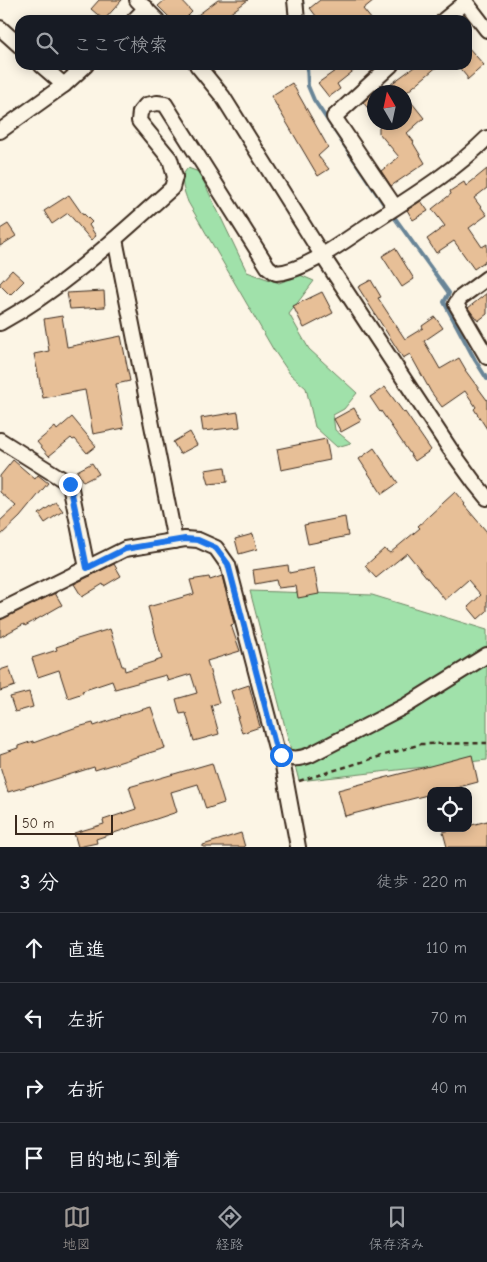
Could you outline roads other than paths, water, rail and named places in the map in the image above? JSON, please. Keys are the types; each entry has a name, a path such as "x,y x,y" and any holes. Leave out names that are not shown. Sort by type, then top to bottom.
{"street":[{"path":"295,0 296,15"},
{"path":"450,15 465,1 487,30"},
{"path":"142,4 152,15"},
{"path":"0,28 15,42"},
{"path":"47,70 64,85"},
{"path":"0,131 64,85 80,70"},
{"path":"201,70 223,97 322,255 450,449 487,498"},
{"path":"385,70 334,117 395,207"},
{"path":"0,323 27,308 70,277 172,188 175,177 170,159 139,121 140,112 146,105 165,104 268,267 276,273 287,272 322,255 436,180 469,156 487,138"},
{"path":"115,239 175,541"},
{"path":"487,278 460,298 456,304 487,357"},
{"path":"0,440 70,484 87,568"},
{"path":"0,611 125,549 185,539 198,540 216,548 228,564 276,748 281,755 287,784 294,846"},
{"path":"281,755 297,759 310,755 407,705 487,655"}],"waterway":[{"path":"302,0 303,10"},
{"path":"307,70 308,86 314,100 387,209"},
{"path":"392,214 449,293 444,302 487,379"}]}
